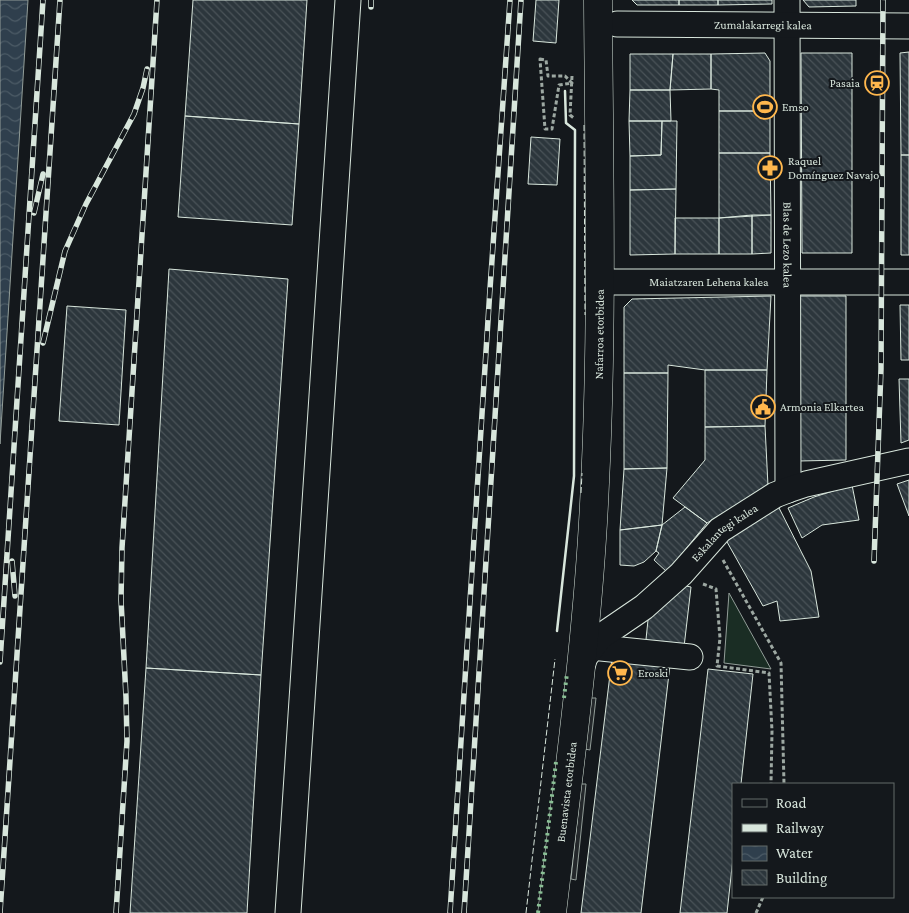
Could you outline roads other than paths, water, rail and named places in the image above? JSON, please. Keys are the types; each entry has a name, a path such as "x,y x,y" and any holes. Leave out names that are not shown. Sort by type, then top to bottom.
{"main road":[{"name":"Nafarroa etorbidea","path":"586,658 595,483 599,282 598,0"},
{"name":"Buenavista etorbidea","path":"552,913 586,658"}],"street":[{"path":"288,913 348,0"},
{"name":"Blas de Lezo kalea","path":"787,0 788,490"},
{"name":"Zumalakarregi kalea","path":"617,24 909,26"},
{"name":"Maiatzaren Lehena kalea","path":"599,282 909,282"},
{"name":"Eskalantegi kalea","path":"586,658 600,637 644,608 681,574 720,530 775,495 806,484 909,461"},
{"path":"586,658 690,657"}],"water":[{"path":"0,0 28,0 0,444"}],"railway":[{"path":"0,662 43,0"},
{"path":"0,913 60,0"},
{"path":"116,913 127,741 121,600 122,548 157,0"},
{"path":"371,0 371,7"},
{"path":"450,913 510,0"},
{"path":"464,913 521,0"},
{"path":"874,561 881,369 883,0"},
{"path":"43,343 65,251 86,204 134,114 147,69"},
{"path":"34,213 43,174"},
{"path":"12,561 15,596"}],"place":[{"name":"Pasaia","path":"877,83"},
{"name":"Emso","path":"765,107"},
{"name":"Raquel Domínguez Navajo","path":"770,168"},
{"name":"Armonia Elkartea","path":"763,407"},
{"name":"Eroski","path":"620,673"}]}
